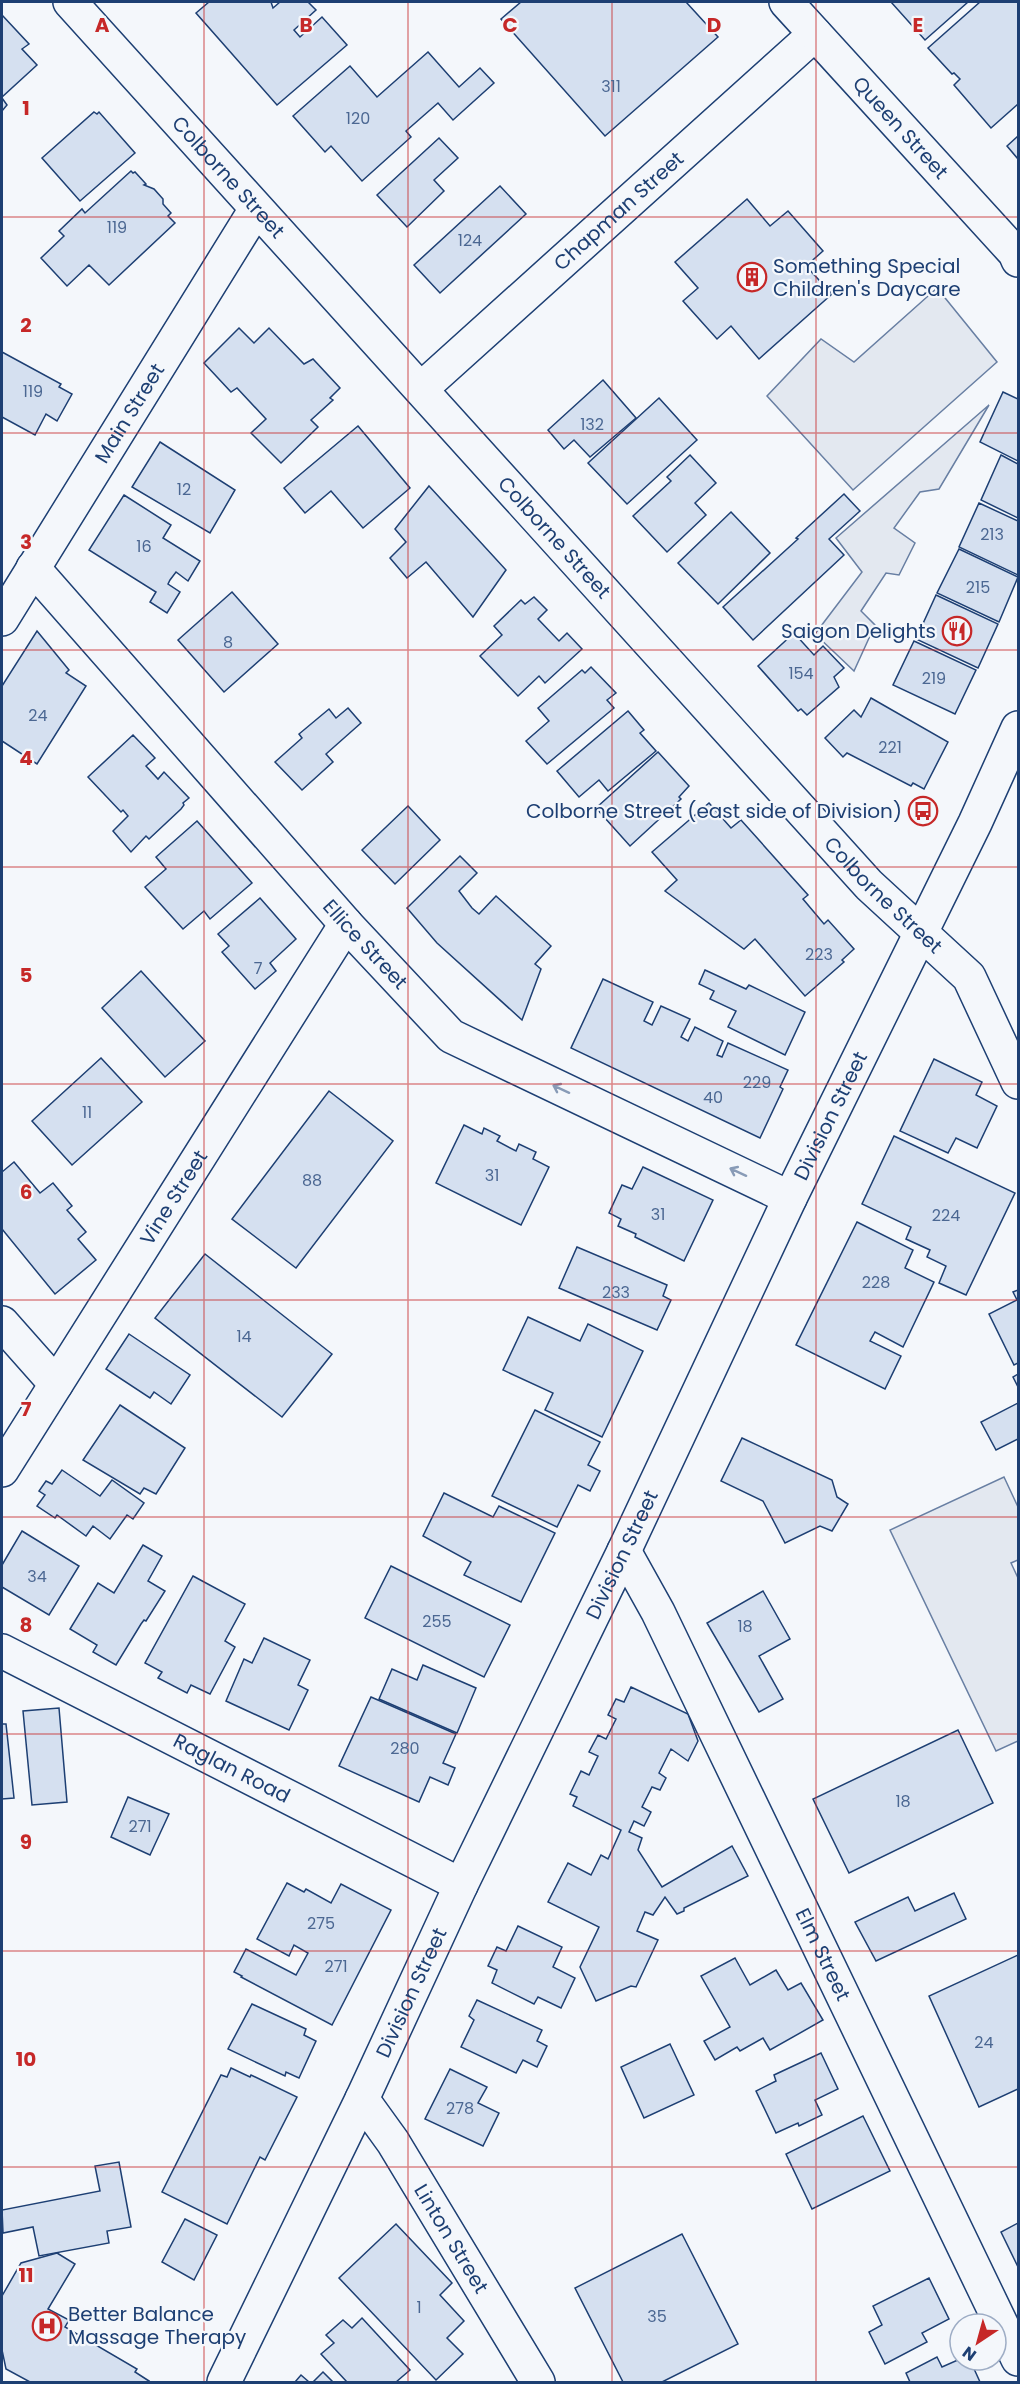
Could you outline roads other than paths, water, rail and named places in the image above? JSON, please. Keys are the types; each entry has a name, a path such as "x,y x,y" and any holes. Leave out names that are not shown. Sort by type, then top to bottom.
{"street":[{"name":"Colborne Street","path":"70,2 869,885 969,977 1018,1082"},
{"name":"Queen Street","path":"786,2 1017,256"},
{"name":"Chapman Street","path":"421,389 815,34"},
{"name":"Main Street","path":"2,619 256,209"},
{"name":"Ellice Street","path":"33,568 346,924 451,1036 790,1198"},
{"name":"Division Street","path":"224,2382 362,2099 461,1885 624,1551 790,1198 1018,728"},
{"name":"Vine Street","path":"2,1470 346,924"},
{"path":"2,1323 56,1384"},
{"name":"Elm Street","path":"624,1551 663,1623 1018,2359"},
{"name":"Raglan Road","path":"2,1651 461,1885"},
{"name":"Linton Street","path":"362,2099 393,2142 538,2382"}],"place":[{"name":"Something Special Children's Daycare","path":"752,277"},
{"name":"Saigon Delights","path":"957,631"},
{"name":"Colborne Street (east side of Division)","path":"923,811"},
{"name":"Better Balance Massage Therapy","path":"47,2326"}]}
